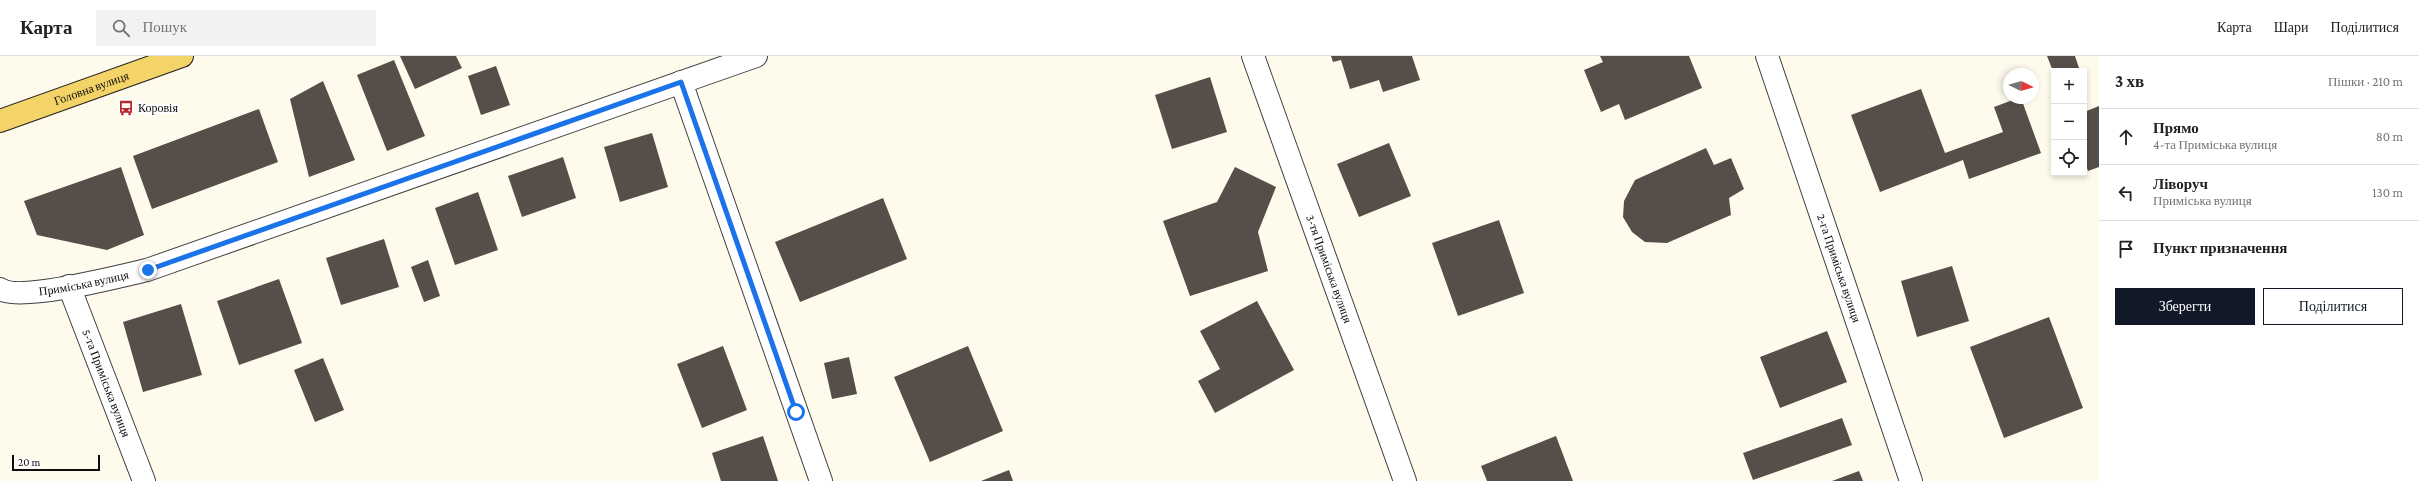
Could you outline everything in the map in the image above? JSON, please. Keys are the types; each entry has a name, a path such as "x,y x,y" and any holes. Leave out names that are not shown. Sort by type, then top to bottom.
{"main road":[{"name":"Головна вулиця","path":"0,121 182,56"}],"street":[{"name":"Приміська вулиця","path":"0,289 16,293 69,286 116,278 166,264 756,56"},
{"name":"3-тя Приміська вулиця","path":"1253,56 1405,481"},
{"name":"2-га Приміська вулиця","path":"1767,56 1911,481"},
{"path":"681,82 821,481"},
{"name":"5-та Приміська вулиця","path":"69,286 144,481"}],"building":[{"path":"400,56 456,56 462,68 415,89"},
{"path":"1331,56 1412,56 1420,80 1383,92 1379,80 1350,89 1341,60 1333,62"},
{"path":"1600,56 1689,56 1702,88 1625,120 1619,104 1601,112 1584,70 1603,62"},
{"path":"2047,56 2075,56 2079,68 2052,68"},
{"path":"394,60 425,136 387,151 357,75"},
{"path":"496,66 510,105 481,115 468,76"},
{"path":"1210,77 1227,132 1172,149 1155,95"},
{"path":"323,81 355,160 309,177 290,99"},
{"path":"1921,89 1945,153 2003,132 1994,107 2003,104 2023,104 2041,153 1969,179 1963,160 1880,192 1851,115"},
{"path":"2099,106 2099,167 2088,171 2087,168 2087,111"},
{"path":"259,109 278,162 152,209 133,156"},
{"path":"652,133 668,187 620,202 604,147"},
{"path":"1389,143 1411,196 1359,217 1337,164"},
{"path":"1706,148 1714,165 1731,158 1744,189 1729,198 1731,215 1667,243 1645,242 1632,232 1623,217 1624,201 1635,180"},
{"path":"563,157 576,198 522,217 508,176"},
{"path":"121,167 144,235 107,250 37,235 24,201"},
{"path":"1235,167 1276,187 1258,232 1268,271 1190,296 1163,221 1217,202"},
{"path":"478,192 498,250 455,265 435,208"},
{"path":"883,198 907,259 800,302 775,242"},
{"path":"1499,220 1524,293 1458,316 1432,243"},
{"path":"384,239 399,287 341,305 326,258"},
{"path":"428,260 440,296 424,302 411,267"},
{"path":"1952,266 1969,321 1917,337 1901,281"},
{"path":"279,279 302,343 239,365 217,301"},
{"path":"1257,301 1294,370 1215,413 1198,381 1220,369 1200,331"},
{"path":"181,304 202,375 143,392 123,322"},
{"path":"2049,317 2083,408 2004,438 1970,347"},
{"path":"1827,331 1847,382 1780,408 1760,357"},
{"path":"723,346 747,410 702,428 677,364"},
{"path":"968,346 1003,431 930,462 894,377"},
{"path":"849,357 857,394 832,399 824,363"},
{"path":"323,358 344,410 315,422 294,370"},
{"path":"1842,418 1852,445 1753,480 1743,453"},
{"path":"763,436 778,481 721,481 712,453"},
{"path":"1556,436 1573,481 1487,481 1481,466"},
{"path":"1009,470 1013,481 981,481"},
{"path":"1859,471 1863,481 1832,481"}],"place":[{"name":"Коровія","path":"126,108"}],"route":[{"path":"148,270 681,82 796,412"}]}
